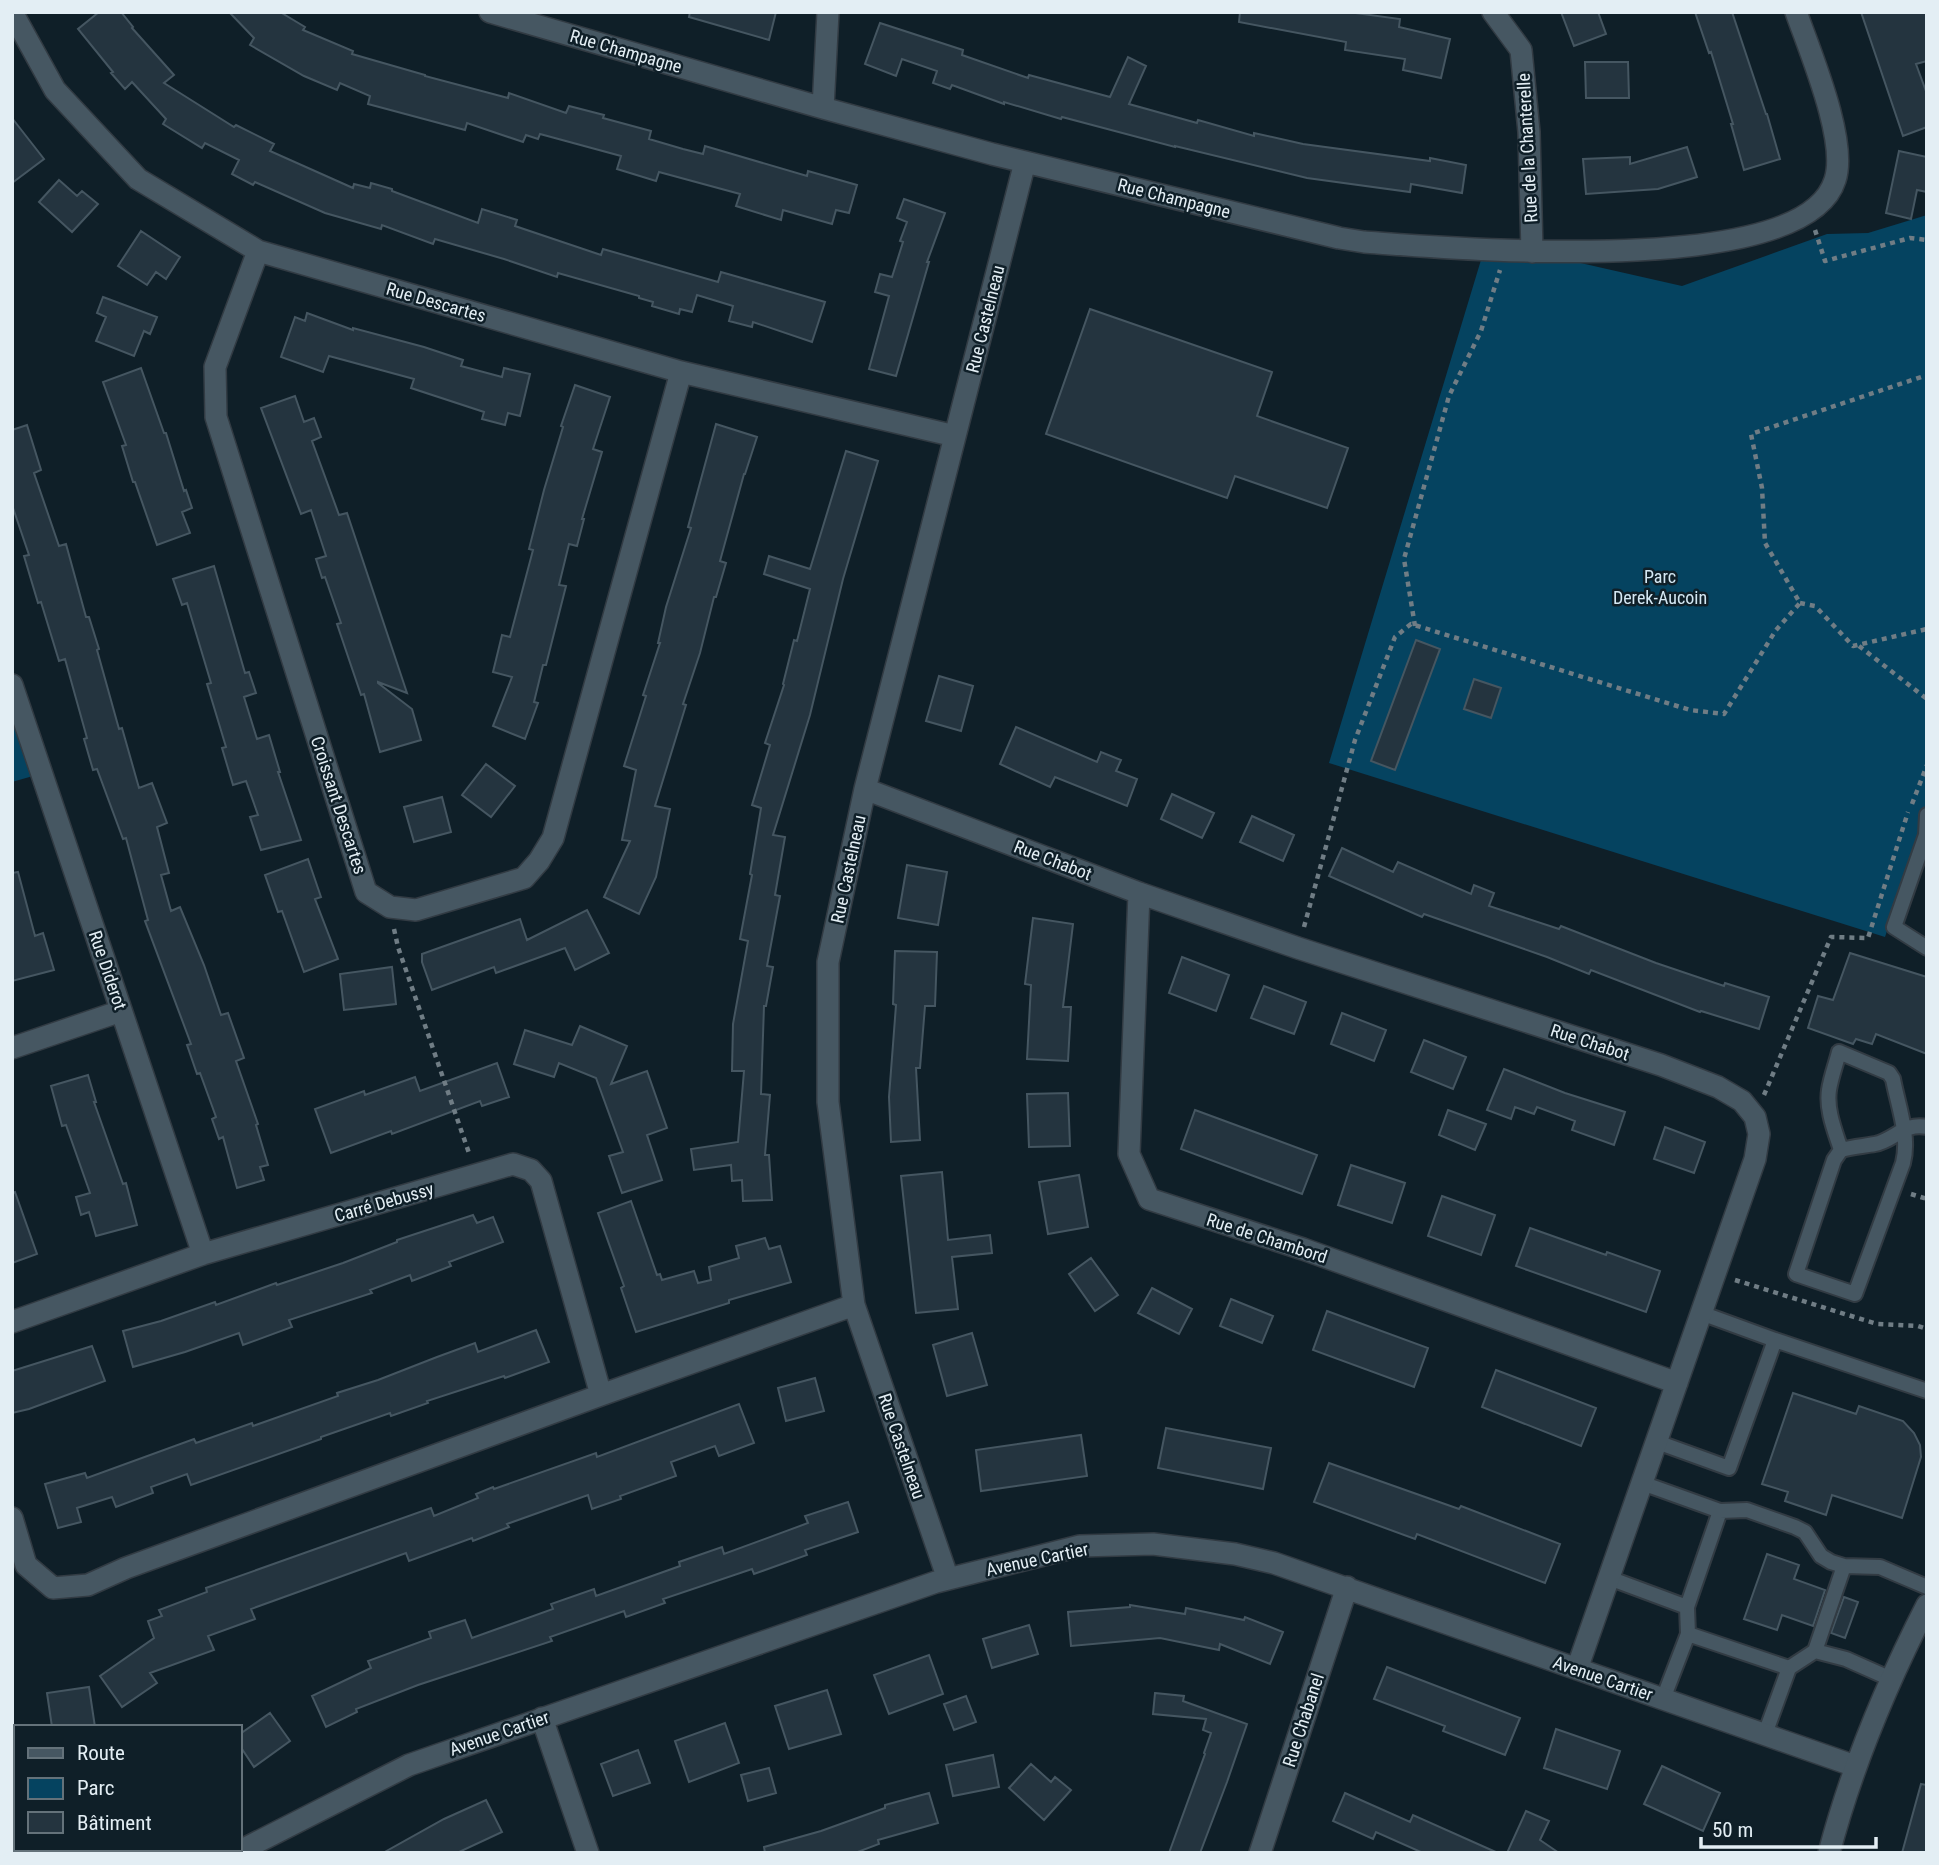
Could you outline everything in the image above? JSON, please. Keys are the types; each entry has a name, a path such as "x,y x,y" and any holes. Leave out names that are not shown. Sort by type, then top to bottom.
{"street":[{"name":"Rue Descartes","path":"12,12 55,90 138,179 258,251 681,372 955,436"},
{"name":"Rue Champagne","path":"490,12 525,17 823,108 1025,162 1339,238 1364,242 1532,252 1670,248 1708,244 1767,231 1798,219 1820,204 1833,186 1838,161 1837,142 1796,12"},
{"path":"823,108 828,12"},
{"name":"Rue de la Chanterelle","path":"1493,12 1521,50 1529,132 1532,252"},
{"name":"Rue Castelneau","path":"948,1579 854,1305 828,1102 828,962 865,789 1025,162"},
{"name":"Croissant Descartes","path":"258,251 215,367 216,417 366,892 390,907"},
{"path":"390,907 416,910 524,878 539,861 553,838 681,372"},
{"name":"Rue Diderot","path":"12,685 203,1254"},
{"name":"Rue Chabot","path":"865,789 1139,893 1298,948 1661,1065 1731,1094 1742,1101 1755,1117"},
{"name":"Rue de Chambord","path":"1139,893 1129,1154 1149,1199 1304,1249 1677,1382"},
{"path":"12,1048 121,1011"},
{"path":"1577,1669 1755,1159 1759,1134 1755,1117"},
{"name":"Carré Debussy","path":"12,1322 203,1254 513,1164 531,1170 541,1181 601,1395"},
{"path":"12,1518 26,1565 53,1588 88,1585 126,1568 854,1305"},
{"name":"Avenue Cartier","path":"242,1850 409,1765 948,1579 1080,1546 1153,1544 1235,1554 1274,1563 1855,1766"},
{"name":"Rue Chabanel","path":"1262,1852 1347,1587"},
{"path":"1829,1853 1855,1766 1891,1679 1927,1605"},
{"path":"542,1718 589,1853"}],"lane":[{"path":"1927,815 1926,835 1894,927 1927,948"},
{"path":"1841,1150 1828,1098 1839,1052 1889,1073 1893,1079 1903,1130 1906,1144 1903,1163 1855,1294 1796,1274 1834,1160 1841,1150 1884,1141 1903,1130 1910,1126 1927,1127"},
{"path":"1701,1313 1927,1391"},
{"path":"1657,1442 1729,1468 1775,1340"},
{"path":"1642,1483 1720,1511 1747,1510 1795,1527 1805,1532 1821,1556 1844,1566 1880,1567 1927,1587"},
{"path":"1664,1699 1688,1634 1687,1606 1720,1511"},
{"path":"1765,1734 1789,1668 1815,1651 1844,1566"},
{"path":"1609,1578 1687,1606"},
{"path":"1688,1634 1789,1668"},
{"path":"1815,1651 1846,1659 1891,1679"}],"path":[{"path":"1815,229 1825,261 1910,238 1927,240"},
{"path":"1415,626 1404,559 1449,396 1481,331 1499,277 1503,251"},
{"path":"1927,374 1751,434 1762,488 1765,543 1800,603 1815,606 1853,646 1927,629"},
{"path":"1298,948 1355,740 1395,637 1411,624 1690,710 1724,714 1776,630 1800,603"},
{"path":"1858,645 1927,699"},
{"path":"1755,1117 1831,937 1868,938 1903,824 1927,765"},
{"path":"390,907 398,947 477,1175"},
{"path":"1738,1281 1877,1324 1927,1329"}],"green space":[{"name":"Parc Derek-Aucoin","path":"1927,215 1927,811 1885,937 1329,763 1484,250 1532,252 1682,286 1827,234 1868,233"},
{"path":"12,710 40,774 12,782"}],"building":[{"path":"99,12 121,12 174,75 164,83 234,127 236,125 274,144 270,151 353,188 354,184 370,188 371,183 478,223 482,209 517,220 515,226 601,255 603,249 718,282 721,272 825,302 812,342 753,322 752,327 729,321 733,306 697,295 692,312 680,309 679,314 652,306 653,302 639,296 558,273 557,277 435,239 433,244 382,225 381,229 325,213 255,182 253,185 232,174 239,160 205,143 202,148 163,124 166,119 132,82 125,89 78,29"},
{"path":"229,12 280,12 305,27 303,30 353,51 352,54 425,76 508,98 509,93 566,113 569,106 604,115 603,118 651,131 649,139 683,149 703,154 705,146 807,176 808,171 857,185 849,213 836,210 832,224 783,210 781,220 736,206 740,194 659,172 656,181 617,169 621,156 540,134 538,139 526,135 523,142 467,123 465,130 368,104 370,96 340,83 337,90 304,76 250,45 254,38"},
{"path":"690,12 776,12 769,40 689,17"},
{"path":"1240,12 1348,12 1400,19 1399,27 1450,39 1441,78 1403,70 1405,59 1345,50 1346,42 1239,22"},
{"path":"1561,12 1598,12 1606,34 1574,46"},
{"path":"1695,12 1732,12 1780,159 1744,170 1711,52 1709,53"},
{"path":"1861,12 1927,12 1927,61 1916,64 1927,94 1927,127 1903,136"},
{"path":"880,23 963,50 962,55 1028,78 1029,75 1110,97 1128,57 1146,66 1129,104 1254,136 1254,133 1303,144 1430,161 1430,158 1466,165 1462,193 1411,184 1410,192 1307,178 1175,147 1004,104 952,85 950,89 933,83 937,71 902,59 896,76 865,64"},
{"path":"1585,62 1628,62 1629,98 1586,98"},
{"path":"12,118 44,159 12,183"},
{"path":"1687,147 1697,177 1658,189 1586,194 1583,159 1630,157 1630,164"},
{"path":"1899,151 1927,157 1927,192 1917,190 1911,219 1886,213"},
{"path":"59,180 77,196 82,191 98,204 72,232 39,202"},
{"path":"904,199 945,213 927,262 896,376 869,369 889,296 875,292 880,274 892,277 903,242 900,241 907,222 897,218"},
{"path":"141,231 180,257 166,279 156,272 147,285 118,266"},
{"path":"103,297 157,317 150,334 144,331 134,356 96,341 106,317 97,313"},
{"path":"1090,309 1272,372 1257,416 1348,448 1327,508 1235,476 1227,498 1046,434"},
{"path":"307,313 353,330 424,347 463,360 461,366 502,377 504,368 530,374 520,416 508,413 505,425 482,419 484,412 411,388 414,379 329,356 323,372 281,357 295,317 305,321"},
{"path":"141,368 192,508 182,512 190,533 157,545 133,482 122,446 126,445 103,382"},
{"path":"575,385 610,397 593,449 602,452 582,519 577,546 569,544 559,585 566,586 534,702 538,703 525,739 493,726 512,677 493,672 502,635 510,637 533,550 529,549 544,490"},
{"path":"295,396 304,422 314,418 321,437 312,441 339,515 347,513 407,693 378,683 412,709 421,740 380,752 364,694 361,695 337,624 341,623 316,559 326,556 311,510 301,514 261,408"},
{"path":"716,424 757,437 720,561 726,563 655,806 670,809 656,877 639,914 604,897 630,841 622,840 636,770 624,766 646,696 643,695 660,643 666,607 691,528 688,527"},
{"path":"27,425 41,470 34,473 59,546 66,544 86,617 89,617 99,649 97,650 119,729 122,728 139,788 152,783 167,823 157,827 169,873 161,875 171,911 180,907 221,1015 228,1013 244,1058 236,1061 258,1124 256,1125 268,1165 260,1167 264,1180 237,1188 223,1137 219,1139 212,1119 216,1117 187,1045 191,1044 145,921 148,920 126,838 123,839 97,769 93,770 65,659 59,661 24,556 29,555 12,505 12,430"},
{"path":"846,451 878,461 843,579 810,715 773,835 785,837 775,895 780,896 767,966 773,967 764,1006 761,1094 770,1095 765,1155 769,1155 772,1200 743,1201 742,1180 732,1181 731,1165 694,1170 691,1149 738,1142 744,1071 732,1071 733,1024 748,941 740,939 761,808 752,805 770,745 765,743 784,685 794,640 797,641 810,589 764,574 769,556 810,569"},
{"path":"214,566 245,673 249,672 256,693 244,697 257,739 269,735 278,772 301,840 261,850 250,817 258,815 246,781 233,785 222,748 226,747 207,684 211,683 187,603 182,605 173,579"},
{"path":"1416,640 1440,649 1395,770 1371,761"},
{"path":"939,676 973,686 961,731 926,721"},
{"path":"1474,679 1501,688 1491,718 1464,709"},
{"path":"1016,727 1097,762 1101,752 1121,760 1116,771 1137,779 1127,806 1055,777 1050,787 1000,764"},
{"path":"486,764 515,786 491,817 462,795"},
{"path":"1172,794 1214,813 1202,838 1161,819"},
{"path":"442,797 451,832 414,842 404,807"},
{"path":"1252,816 1294,835 1283,861 1240,842"},
{"path":"1342,848 1393,872 1398,862 1471,894 1474,885 1494,893 1489,906 1559,929 1561,926 1724,986 1725,983 1769,997 1759,1029 1700,1012 1591,970 1589,974 1424,914 1422,917 1329,876"},
{"path":"308,859 321,897 315,899 338,959 304,972 282,911 278,912 265,875"},
{"path":"907,865 947,872 938,925 898,918"},
{"path":"18,872 35,936 43,933 54,970 12,981 12,873"},
{"path":"587,910 609,953 575,970 565,948 496,973 494,967 432,990 422,962 422,954 520,919 527,940"},
{"path":"1033,918 1073,924 1063,1007 1071,1007 1068,1061 1027,1059 1031,985 1025,984"},
{"path":"895,951 937,952 935,1006 925,1006 920,1068 916,1068 920,1140 891,1142 889,1097 896,1005 893,1004"},
{"path":"1850,953 1927,977 1927,1054 1876,1034 1872,1044 1856,1039 1853,1044 1808,1028 1818,996 1833,1000"},
{"path":"1182,957 1229,975 1216,1011 1169,993"},
{"path":"392,967 396,1004 344,1010 340,974"},
{"path":"1264,986 1306,1002 1294,1034 1251,1018"},
{"path":"1342,1013 1386,1030 1374,1061 1331,1044"},
{"path":"580,1026 627,1046 611,1084 647,1071 667,1128 647,1135 662,1180 622,1193 609,1156 623,1152 596,1078 559,1063 554,1077 514,1064 525,1030 572,1045"},
{"path":"1424,1040 1466,1057 1453,1089 1411,1072"},
{"path":"497,1063 509,1097 482,1106 480,1101 392,1134 391,1131 331,1153 315,1109 364,1091 365,1095 415,1077 420,1091"},
{"path":"1504,1069 1565,1093 1625,1112 1614,1145 1572,1130 1575,1121 1537,1107 1534,1114 1515,1107 1511,1119 1487,1110"},
{"path":"88,1075 94,1102 123,1184 126,1183 137,1225 96,1236 89,1212 81,1215 76,1197 90,1193 66,1125 62,1126 51,1086"},
{"path":"1068,1093 1070,1146 1029,1147 1027,1094"},
{"path":"1195,1110 1317,1155 1302,1194 1181,1149"},
{"path":"1448,1110 1486,1124 1475,1150 1439,1135"},
{"path":"1665,1127 1705,1142 1694,1173 1654,1159"},
{"path":"1351,1165 1405,1183 1392,1223 1338,1205"},
{"path":"942,1172 948,1240 990,1235 992,1253 952,1257 958,1309 916,1313 901,1176"},
{"path":"1079,1175 1088,1227 1048,1234 1039,1182"},
{"path":"15,1192 37,1254 12,1263 12,1193"},
{"path":"1442,1196 1495,1215 1481,1255 1428,1236"},
{"path":"631,1201 657,1275 660,1274 662,1280 694,1271 698,1283 711,1280 709,1267 739,1258 736,1246 765,1238 769,1249 780,1246 791,1282 636,1332 621,1288 624,1286 598,1213"},
{"path":"473,1215 477,1223 493,1217 503,1242 449,1262 451,1266 412,1281 410,1275 370,1290 372,1293 289,1320 292,1327 243,1345 239,1333 133,1367 123,1331 215,1302 216,1305 276,1283 277,1285"},
{"path":"1530,1228 1660,1271 1646,1312 1516,1266"},
{"path":"1091,1258 1118,1295 1095,1311 1069,1274"},
{"path":"1152,1288 1192,1309 1179,1334 1138,1313"},
{"path":"1231,1299 1273,1316 1262,1343 1220,1326"},
{"path":"1327,1311 1428,1348 1414,1387 1313,1350"},
{"path":"536,1330 549,1362 427,1401 428,1403 391,1416 390,1413 191,1485 187,1474 151,1487 153,1493 116,1507 112,1497 77,1508 81,1522 58,1528 45,1484 85,1473 87,1478 194,1439 196,1443 252,1423 253,1426 475,1343 478,1352"},
{"path":"972,1333 987,1385 947,1396 933,1345"},
{"path":"92,1346 105,1381 12,1413 12,1371"},
{"path":"1496,1370 1596,1408 1581,1446 1482,1407"},
{"path":"815,1378 824,1411 786,1421 778,1388"},
{"path":"1793,1393 1856,1414 1859,1406 1903,1421 1914,1433 1920,1445 1921,1457 1902,1518 1832,1495 1826,1515 1785,1501 1788,1492 1762,1484"},
{"path":"739,1404 754,1443 719,1456 715,1446 671,1462 676,1476 592,1509 588,1495 507,1524 509,1527 473,1541 472,1538 409,1561 406,1553 251,1609 255,1619 208,1636 214,1650 150,1673 157,1683 122,1707 100,1676 154,1638 148,1621 162,1616 159,1610 207,1592 206,1588 431,1508 434,1516 478,1498 476,1494 493,1487 494,1489 596,1453 597,1457"},
{"path":"1166,1428 1271,1448 1263,1489 1158,1468"},
{"path":"1081,1435 1087,1476 981,1491 976,1450"},
{"path":"1329,1463 1459,1509 1461,1506 1560,1544 1545,1583 1417,1534 1415,1539 1314,1502"},
{"path":"848,1502 858,1532 805,1550 807,1555 754,1574 752,1569 663,1599 665,1603 626,1617 624,1611 550,1637 552,1641 418,1685 356,1709 357,1712 326,1727 312,1696 371,1668 368,1661 431,1638 429,1632 465,1620 472,1638 553,1609 551,1604 594,1589 596,1596 680,1566 679,1562 722,1547 724,1554 808,1523 805,1516"},
{"path":"1767,1554 1799,1565 1794,1579 1825,1590 1813,1626 1782,1615 1777,1630 1744,1619"},
{"path":"1844,1597 1858,1602 1845,1638 1831,1633"},
{"path":"1130,1605 1185,1614 1186,1608 1244,1620 1245,1617 1283,1632 1270,1664 1220,1644 1219,1650 1160,1638 1071,1646 1068,1612"},
{"path":"1029,1625 1038,1654 992,1668 983,1639"},
{"path":"929,1655 943,1694 889,1714 874,1675"},
{"path":"1387,1667 1520,1718 1505,1755 1443,1731 1445,1726 1374,1699"},
{"path":"89,1687 95,1725 52,1725 47,1693"},
{"path":"827,1690 841,1734 789,1749 775,1706"},
{"path":"1155,1693 1184,1696 1183,1701 1247,1724 1200,1853 1169,1853 1211,1733 1203,1730 1206,1719 1153,1714"},
{"path":"966,1696 976,1722 954,1730 944,1704"},
{"path":"270,1713 290,1741 254,1767 242,1749 242,1733"},
{"path":"725,1723 739,1763 689,1782 675,1741"},
{"path":"1556,1729 1620,1751 1607,1789 1544,1768"},
{"path":"638,1750 650,1783 613,1796 601,1764"},
{"path":"993,1755 999,1787 953,1796 946,1765"},
{"path":"1031,1764 1051,1782 1055,1777 1071,1790 1044,1820 1009,1788"},
{"path":"1662,1766 1720,1793 1703,1831 1644,1804"},
{"path":"769,1768 776,1793 748,1801 741,1775"},
{"path":"1921,1784 1927,1785 1927,1853 1902,1853"},
{"path":"929,1793 938,1823 878,1840 879,1844 855,1853 765,1853 764,1847 821,1831 885,1808 885,1805"},
{"path":"1345,1793 1410,1822 1413,1815 1498,1853 1423,1853 1376,1832 1373,1839 1333,1821"},
{"path":"486,1800 502,1832 457,1853 383,1853 444,1819"},
{"path":"1526,1811 1549,1821 1540,1840 1559,1853 1507,1853"}]}
